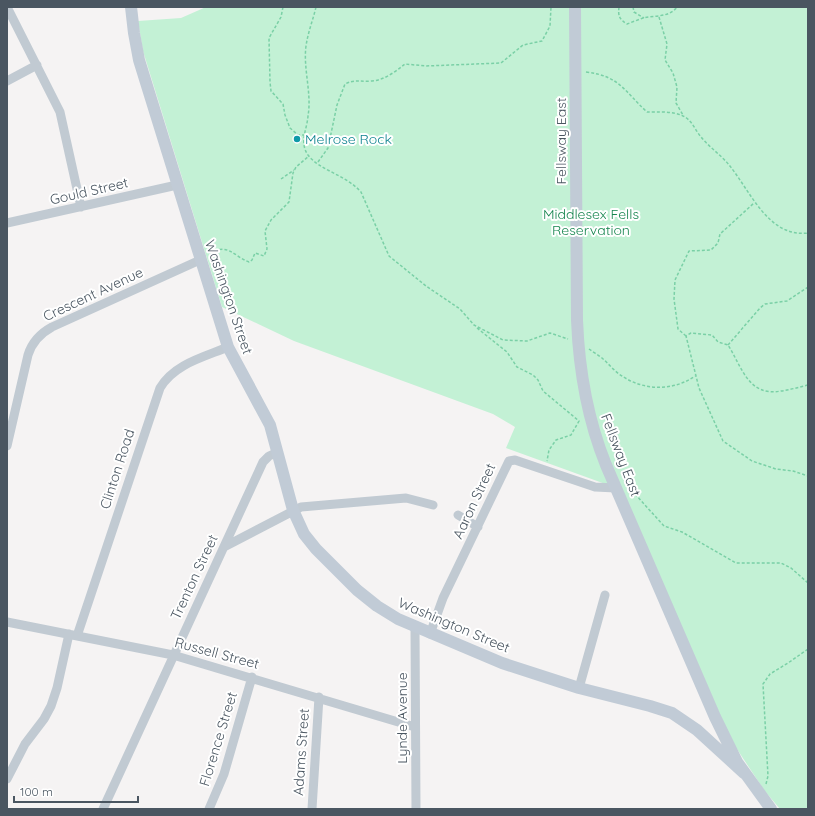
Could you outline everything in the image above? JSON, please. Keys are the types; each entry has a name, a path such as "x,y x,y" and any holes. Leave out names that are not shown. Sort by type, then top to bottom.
{"main road":[{"name":"Washington Street","path":"131,7 139,60 228,347 268,420 293,510 310,542 340,574 377,606 415,627 502,663 579,688 650,706 679,717 698,730 744,773"},
{"name":"Fellsway East","path":"575,7 578,341 581,379 587,406 595,437 609,472 715,717 744,773 771,809"}],"street":[{"path":"7,7 60,112 81,207"},
{"path":"7,81 37,65"},
{"name":"Gould Street","path":"7,223 177,185"},
{"name":"Crescent Avenue","path":"8,441 28,355 34,342 40,335 52,327 200,260"},
{"name":"Clinton Road","path":"7,779 26,744 42,723 52,706 73,635 160,388 168,377 179,368 228,347"},
{"name":"Trenton Street","path":"103,809 263,462 269,456 278,452"},
{"name":"Aaron Street","path":"430,634 444,598 508,462 515,460 596,488 616,488"},
{"path":"224,547 301,507 406,498 432,505"},
{"path":"458,515 478,527"},
{"path":"579,688 605,594"},
{"name":"Russell Street","path":"7,622 173,655 416,726"},
{"name":"Lynde Avenue","path":"415,627 416,809"},
{"name":"Florence Street","path":"209,809 226,770 252,677"},
{"name":"Adams Street","path":"312,809 319,697"}],"path":[{"path":"283,7 279,22 269,38 271,90 283,104 284,115 290,128 298,134 304,135"},
{"path":"316,7 306,47 309,100 304,146 309,156 326,168 351,182 360,192 389,256 426,286 460,309 474,325 507,352 517,366 533,375 538,380 543,391 579,421 571,435 556,440 549,450 544,470"},
{"path":"318,162 328,148 337,105 345,84 352,80 374,81 391,75 405,64 426,66 501,63 523,45 542,41 550,26 551,7"},
{"path":"619,7 618,15 621,20 627,24 644,18 660,17 677,7"},
{"path":"633,7 634,12 644,18"},
{"path":"660,17 667,44 665,60 673,73 678,88 676,103 682,115 690,122 711,148 728,164 768,219 799,234 808,233"},
{"path":"575,72 599,74 612,79 623,87 647,112 682,115"},
{"path":"281,180 309,156"},
{"path":"200,260 211,252 220,249 229,250 249,262 252,260 255,252 264,256 267,249 264,231 271,220 289,202 294,170"},
{"path":"755,202 720,234 718,243 711,250 689,251 675,280 674,299 678,328 686,336 695,376 723,441 752,461 808,476"},
{"path":"728,345 765,304 787,301 808,287"},
{"path":"474,325 503,340 527,341 550,333 578,341 602,358 620,375 640,384 669,387 685,384 695,376"},
{"path":"686,336 691,333 712,334 718,342 728,345 746,376 754,386 763,392 780,392 808,385"},
{"path":"609,472 621,479 664,526 682,532 736,562 781,563 791,568 808,583"},
{"path":"762,798 768,776 763,684 770,674 808,649"}],"green space":[{"name":"Middlesex Fells Reservation","path":"206,7 808,7 808,809 780,809 764,790 731,740 622,490 506,448 515,427 493,414 294,341 222,307 143,51 138,21 181,18"}],"place":[{"name":"Melrose Rock","path":"297,139"}]}
